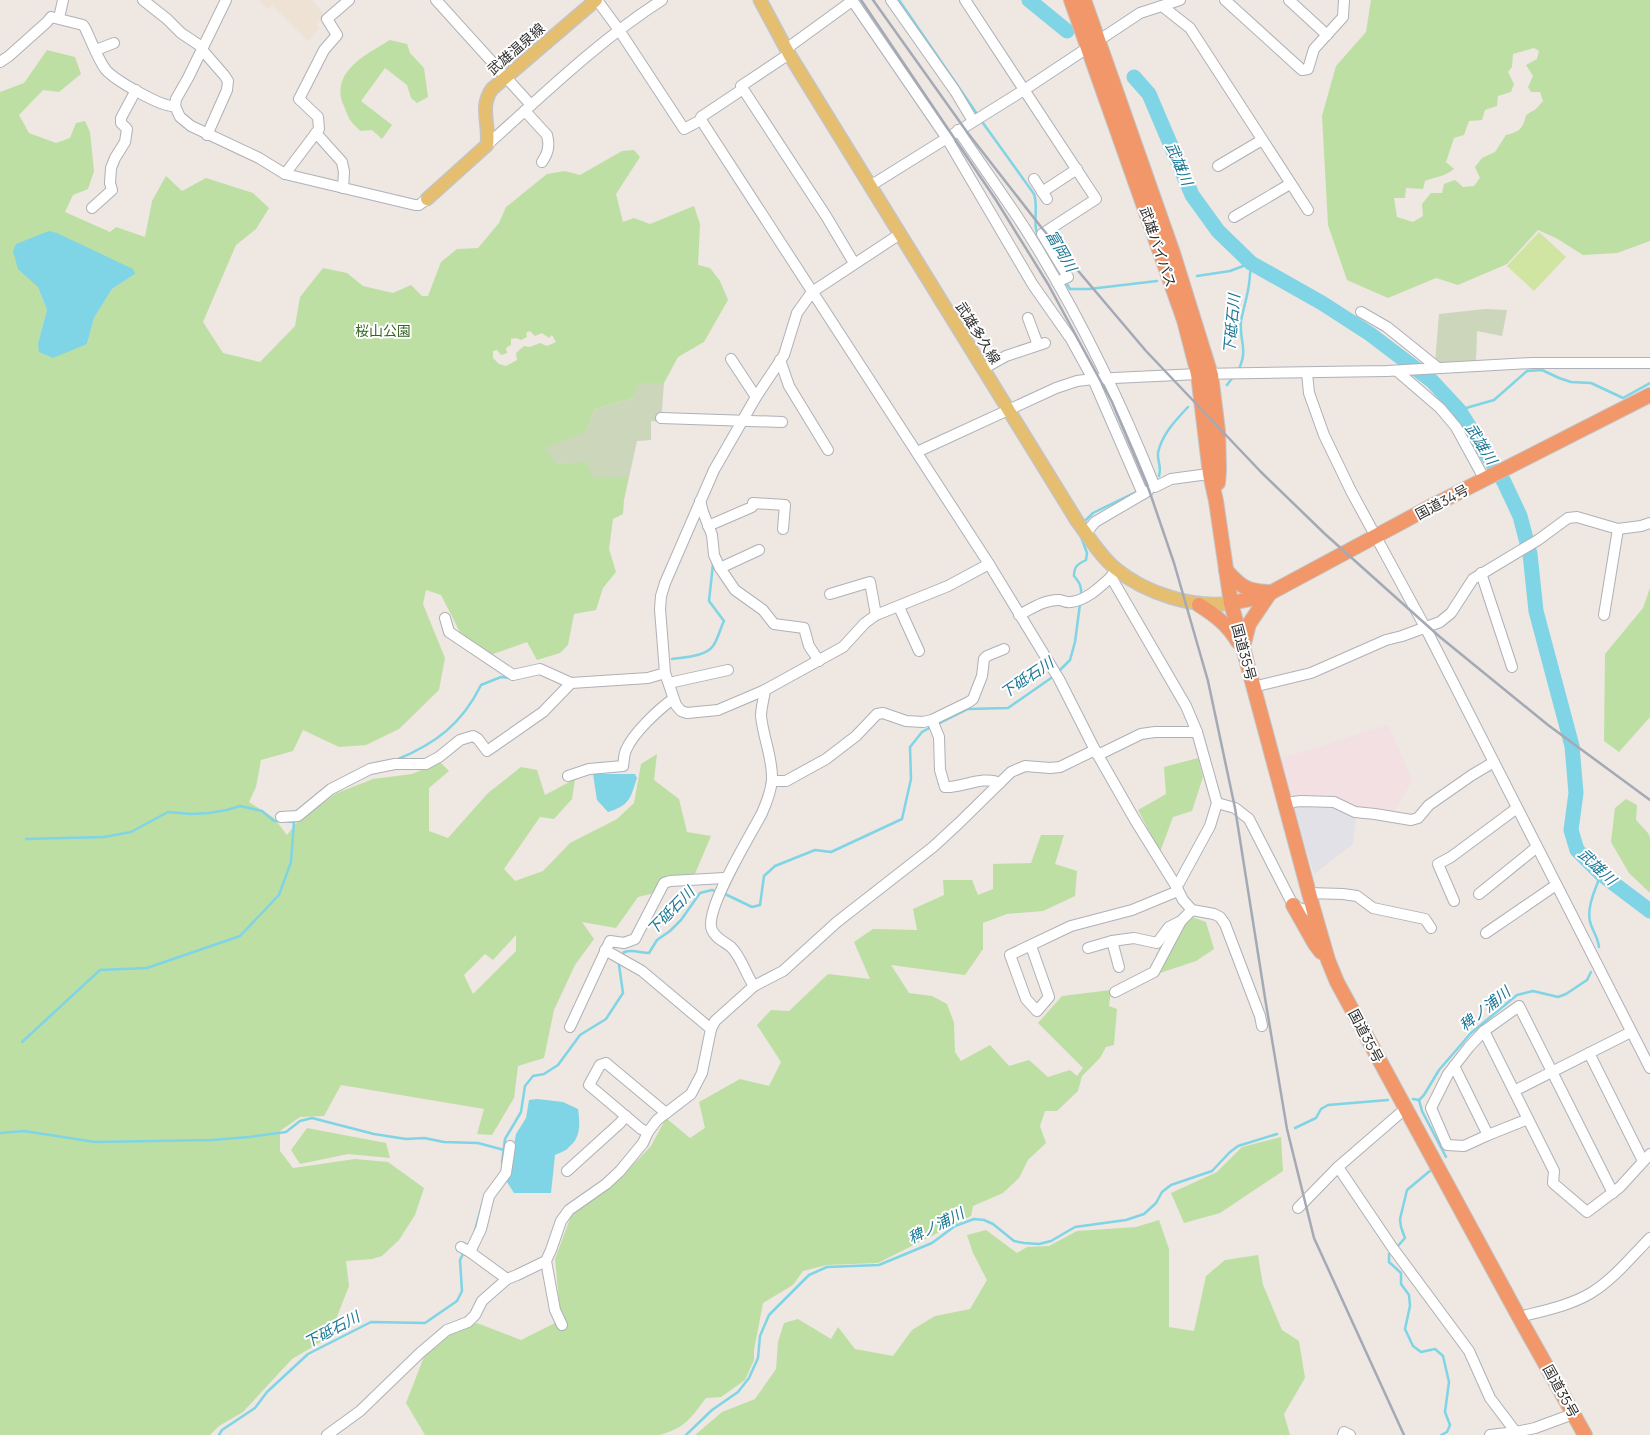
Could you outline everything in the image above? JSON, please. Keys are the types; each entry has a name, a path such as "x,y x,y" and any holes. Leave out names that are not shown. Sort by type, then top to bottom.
{"highway":[{"name":"武雄バイパス","path":"1070,0 1093,44"},
{"name":"武雄バイパス","path":"1084,0 1093,44 1184,320 1205,375 1216,501 1231,603"},
{"name":"国道34号","path":"1231,603 1256,598 1270,592 1650,395"},
{"path":"1226,570 1246,589 1270,592 1249,624 1242,648"},
{"name":"国道35号","path":"1231,603 1312,908 1337,982 1518,1317 1585,1435"},
{"path":"1199,604 1215,615 1231,630 1242,648"},
{"path":"1293,905 1315,944 1328,960"}],"main road":[{"name":"武雄温泉線","path":"487,144 488,137 484,109 485,101 492,89 596,0"},
{"name":"武雄多久線","path":"760,0 788,52 870,186 1008,410 1113,573 1170,598 1199,604 1218,605 1231,603"},
{"path":"427,199 487,144"}],"street":[{"path":"59,18 63,0"},
{"path":"143,0 167,19 180,33 202,47 228,81 227,90 207,134"},
{"path":"226,0 176,99 175,106 180,117 191,126 258,158 285,174 415,205 419,205 427,199"},
{"path":"285,174 319,129 318,118 299,99 324,50 336,35 327,18 349,0"},
{"path":"436,0 506,76 547,135 548,152 542,162"},
{"path":"596,0 619,30 684,129 701,120 701,117 743,90"},
{"path":"487,144 594,49 662,0"},
{"path":"854,263 826,216 741,86 788,52 852,0 946,138 1033,285 1066,332 1093,379 1143,494"},
{"path":"891,0 955,91 973,121"},
{"path":"965,0 1096,199 1042,234 1068,277 1057,282"},
{"path":"870,186 1024,90 1140,13 1180,0"},
{"path":"1226,0 1302,70 1308,69 1314,49 1343,17 1344,0"},
{"path":"1289,0 1327,35"},
{"path":"1162,6 1190,28 1308,210"},
{"path":"0,62 51,17 59,18 82,25 85,28 105,68 116,79 163,105 175,106"},
{"path":"96,50 114,43"},
{"path":"92,208 112,190 110,183 111,168 125,142 127,128 121,123 121,118 136,90"},
{"path":"701,120 989,564 1057,675 1097,752 1182,900 1192,910 1214,914 1220,917 1225,924 1260,1016 1262,1026"},
{"path":"958,130 1030,237 1083,328 1133,431 1155,487"},
{"path":"316,133 342,162 344,172 343,188"},
{"path":"1218,166 1262,140"},
{"path":"1034,179 1044,195 1077,169"},
{"path":"1234,217 1290,184"},
{"path":"900,234 812,292 797,313 784,355 756,397 714,470 685,534 661,596 660,609 667,678 673,699 680,711 697,713 725,707 765,690 843,647 876,615 948,586 989,564"},
{"path":"1361,312 1387,328 1434,368"},
{"path":"983,369 1006,356 1041,344 1028,318"},
{"path":"731,360 756,397"},
{"path":"780,360 789,386 828,450"},
{"path":"917,452 1056,388 1076,381 1108,378 1235,374 1397,371 1532,363 1650,362"},
{"path":"1397,371 1440,408 1456,427 1484,480"},
{"path":"1306,373 1310,393 1324,435 1650,1068"},
{"path":"661,418 782,422"},
{"path":"1086,533 1095,522 1171,479 1215,473"},
{"path":"700,501 712,535 714,555 720,568 735,590 764,610 774,624 804,628 809,646 819,661"},
{"path":"708,526 752,506 753,502 784,505 784,529"},
{"path":"1253,687 1311,673 1386,640 1440,622 1451,613 1473,579 1480,573 1538,540 1568,518 1577,517 1618,529 1650,523"},
{"path":"1604,615 1618,529"},
{"path":"720,568 759,550"},
{"path":"1019,615 1046,602 1060,600 1069,603 1081,599 1094,592 1113,573 1186,706 1197,732 1218,803 1210,826 1177,889 1132,910 1071,926 1010,955 1026,999 1037,1011 1049,997 1031,946"},
{"path":"1480,573 1512,667"},
{"path":"830,594 870,582 876,615"},
{"path":"899,607 919,651"},
{"path":"445,618 449,632 513,675 540,669 570,683 667,678 728,670"},
{"path":"772,781 786,781 826,759 856,736 877,714 883,713 906,721 934,725 973,699 982,676 984,659 1004,649"},
{"path":"290,817 331,789 370,769 395,764 426,764 439,757 460,740 473,736 478,739 487,751 543,712 570,683"},
{"path":"754,986 746,975 738,955 730,946 714,934 710,928 710,920 722,887 763,810 772,781 761,715 765,690"},
{"path":"568,776 589,769 622,766 626,749 637,733 664,705 673,699"},
{"path":"934,725 939,737 940,770 945,787 994,780 1000,783"},
{"path":"327,1435 360,1411 420,1352 447,1330 468,1322 475,1315 482,1301 507,1279 546,1260 561,1221 570,1210 606,1184 643,1143 657,1120 691,1094 702,1074 711,1029 715,1021 754,986 783,971 837,922 933,847 960,824 1011,772 1025,766 1060,767 1141,734 1197,732"},
{"path":"1284,803 1301,801 1334,802 1355,812 1411,820 1418,818 1429,805 1494,762"},
{"path":"1218,803 1235,808 1249,819 1293,905 1300,910 1312,908"},
{"path":"1454,901 1438,864 1451,857 1517,808"},
{"path":"1479,894 1537,847"},
{"path":"570,1028 610,941 624,943 635,940 664,883 670,881 722,887"},
{"path":"1486,933 1556,885"},
{"path":"1308,893 1357,896 1373,908 1425,919 1431,928"},
{"path":"1115,992 1154,972 1181,921 1192,910"},
{"path":"1088,948 1112,940 1134,938 1157,943 1169,927 1181,921"},
{"path":"1112,940 1119,967"},
{"path":"606,950 642,971 711,1029"},
{"path":"1528,1119 1464,1146 1447,1145 1431,1108 1448,1074 1484,1031 1519,1006 1613,1193"},
{"path":"1484,1031 1554,1170 1553,1183 1587,1212 1613,1193 1647,1158 1589,1053"},
{"path":"1514,1091 1631,1032"},
{"path":"648,1132 589,1085 600,1065 606,1063 666,1113"},
{"path":"1454,1066 1488,1135"},
{"path":"1298,1208 1338,1167 1405,1109"},
{"path":"567,1171 626,1116"},
{"path":"507,1279 466,1250 481,1230 489,1196 506,1173 510,1146"},
{"path":"1338,1167 1395,1250 1469,1351 1490,1398 1517,1434"},
{"path":"1518,1317 1572,1303 1591,1293 1606,1283 1650,1238"},
{"path":"546,1260 556,1310 562,1325"},
{"path":"1490,1435 1517,1434 1574,1414"},
{"path":"1343,1435 1344,1432 1350,1435"}],"shaded area":[{"path":"259,0 312,0 325,16 316,23 319,28 308,41 272,5 268,9"},
{"path":"1388,725 1412,781 1394,811 1356,809 1291,799 1280,759"},
{"path":"1292,804 1336,806 1356,816 1353,844 1314,874"}],"green space":[{"path":"1371,0 1650,0 1650,241 1617,253 1583,255 1556,238 1538,230 1507,264 1458,285 1436,278 1388,298 1347,280 1328,225 1322,116 1336,66 1366,32","holes":["1534,48 1539,51 1537,59 1526,65 1533,76 1528,87 1531,92 1540,92 1543,101 1536,109 1526,115 1520,129 1506,135 1495,152 1482,158 1475,167 1480,178 1474,186 1463,187 1455,180 1444,184 1442,193 1431,193 1422,204 1423,216 1413,222 1397,217 1394,198 1405,198 1406,188 1423,189 1425,181 1454,169 1446,162 1454,138 1464,135 1469,121 1482,120 1485,110 1497,106 1498,96 1511,92 1514,84 1508,72 1512,67 1513,54"]},
{"path":"390,40 407,44 410,53 424,68 428,97 417,103 411,98 407,85 385,68 361,101 392,125 382,139 372,130 361,131 354,125 347,114 341,94 342,83 346,74 353,66 361,58"},
{"name":"桜山公園","path":"47,50 75,57 81,74 59,92 43,90 19,115 29,133 56,143 70,138 76,123 85,121 90,132 94,171 88,189 73,195 65,212 110,232 116,227 145,237 152,201 166,176 182,191 206,178 253,193 269,208 256,229 236,245 203,322 223,353 260,362 295,326 300,297 323,268 347,273 363,286 393,293 411,285 422,296 428,296 441,262 457,249 478,248 499,223 506,207 547,174 565,171 580,175 622,151 634,150 640,157 616,194 623,222 634,218 650,224 694,206 700,224 698,265 710,268 720,281 728,300 704,342 678,357 664,383 640,383 633,398 595,409 586,431 556,464 586,461 594,477 629,477 623,514 613,519 609,549 616,572 603,588 596,610 574,614 568,645 560,653 537,660 527,642 485,657 466,644 441,595 426,590 423,604 445,658 439,690 399,729 366,745 339,747 303,730 293,751 261,760 256,787 249,802 274,818 287,835 298,821 337,793 373,779 412,774 440,762 449,771 429,788 429,831 448,838 488,793 521,767 537,770 545,795 575,779 572,799 554,819 540,817 504,869 515,881 543,871 570,843 617,819 634,803 641,764 657,754 654,780 679,799 687,832 711,836 694,876 668,875 660,881 655,893 638,897 616,928 582,922 594,939 575,965 554,1010 544,1058 518,1066 514,1098 492,1135 477,1134 484,1109 341,1085 324,1116 300,1117 280,1131 280,1151 293,1168 355,1159 388,1162 424,1188 415,1215 399,1240 382,1256 372,1259 346,1261 349,1286 329,1337 292,1359 243,1412 219,1426 210,1435 0,1435 0,92 24,83","holes":["135,274 112,289 94,318 87,344 38,343 47,310 38,287","530,331 535,336 542,333 549,338 552,335 556,342 547,346 540,343 530,347 524,346 516,353 517,360 506,366 499,364 493,358 493,351 497,350 501,355 507,353 506,348 511,345 511,339 521,340 527,337 526,333","516,935 516,951 473,994 464,975 485,954 493,960"]},
{"path":"1539,232 1566,257 1534,291 1507,266"},
{"path":"1485,309 1507,310 1502,336 1477,331 1476,362 1435,363 1439,314"},
{"path":"639,383 664,383 661,422 651,421 651,440 637,441 629,477 594,477 585,462 556,464 545,448 586,431 595,409 633,398"},
{"path":"1650,588 1650,717 1619,752 1604,741 1605,654 1643,608"},
{"path":"1198,758 1203,777 1192,811 1173,817 1160,852 1138,810 1166,794 1164,767"},
{"path":"1626,799 1637,805 1636,820 1650,838 1650,893 1629,873 1611,842 1615,808"},
{"path":"1041,835 1064,835 1055,864 1077,871 1075,896 1043,911 1007,914 983,923 983,949 965,975 891,965 909,993 932,996 947,1004 954,1023 955,1052 961,1061 990,1045 1009,1066 1029,1060 1048,1077 1070,1070 1077,1076 1083,1068 1038,1023 1062,996 1111,990 1109,1006 1117,1009 1114,1045 1106,1047 1100,1058 1082,1076 1078,1091 1057,1111 1045,1111 1040,1126 1046,1143 1028,1160 1019,1178 1003,1193 973,1206 971,1216 878,1263 827,1265 803,1271 793,1285 763,1303 754,1350 754,1360 745,1380 721,1397 706,1398 691,1417 675,1430 659,1435 425,1435 406,1403 424,1357 455,1331 477,1323 521,1340 561,1320 555,1259 572,1213 625,1173 651,1146 666,1118 690,1138 705,1128 699,1102 740,1079 769,1086 781,1062 757,1025 771,1010 789,1011 828,974 870,979 854,942 873,929 917,930 913,909 944,895 943,880 972,880 978,895 993,889 993,864 1031,863"},
{"path":"1192,917 1206,922 1214,949 1196,961 1160,973 1155,958 1168,931"},
{"path":"307,1128 386,1143 390,1158 348,1154 300,1164 291,1150"},
{"path":"1281,1137 1283,1171 1220,1213 1184,1223 1171,1193 1217,1172 1242,1147"},
{"path":"1159,1220 1169,1249 1169,1327 1194,1331 1206,1276 1225,1260 1258,1255 1263,1285 1282,1330 1299,1341 1305,1378 1284,1414 1290,1435 695,1435 722,1412 755,1399 776,1369 778,1342 784,1323 798,1319 831,1339 838,1327 855,1349 893,1356 912,1330 935,1316 970,1309 987,1280 973,1253 967,1235 986,1230 1017,1253 1027,1247 1049,1246 1077,1231 1136,1227"}],"water":[{"path":"49,231 133,269 135,274 112,289 94,318 87,344 53,358 39,352 38,343 47,310 38,287 18,269 13,251 16,244"},
{"path":"593,774 635,774 637,778 633,791 625,804 608,812 597,800"},
{"path":"529,1100 563,1102 578,1109 578,1135 568,1148 555,1155 551,1193 514,1193 507,1182 516,1134 526,1118"}],"waterway":[{"name":"富岡川","path":"899,0 977,114"},
{"name":"武雄川","path":"1029,0 1067,31"},
{"name":"武雄川","path":"1134,77 1149,94 1192,195 1218,231 1251,263 1322,303 1370,334 1432,381 1459,410 1504,482 1520,516 1530,554 1536,611 1572,746 1576,793 1571,830 1577,850 1601,874 1650,911"},
{"name":"富岡川","path":"983,123 1034,194 1037,233 1050,258"},
{"name":"下砥石川","path":"1197,276 1230,271 1251,263 1249,287 1241,321 1243,357 1238,371"},
{"name":"富岡川","path":"1065,281 1070,289 1089,289 1157,281"},
{"path":"1459,410 1494,400 1527,371 1542,370 1571,382 1591,383 1623,398 1650,383"},
{"name":"下砥石川","path":"1227,385 1233,377"},
{"name":"下砥石川","path":"1159,476 1158,453 1160,446 1170,428 1188,407"},
{"name":"下砥石川","path":"1085,521 1093,513 1136,492"},
{"name":"下砥石川","path":"1080,534 1087,553 1086,560 1077,566 1074,573 1081,588 1081,596"},
{"path":"672,659 694,656 705,652 713,646 718,637 724,621 709,601 713,564"},
{"name":"下砥石川","path":"1058,672 1070,660 1075,642 1080,604"},
{"name":"下砥石川","path":"936,725 968,709 1008,708 1054,676"},
{"path":"396,760 423,747 446,731 465,711 481,685 501,677 510,678"},
{"name":"下砥石川","path":"723,893 752,907 760,905 764,876 775,866 815,850 831,852 902,819 911,779 910,747 922,732 931,727"},
{"path":"26,839 104,837 131,832 168,812 209,813 240,806 262,811 274,821 279,821"},
{"path":"285,821 294,822 295,819"},
{"path":"22,1042 100,970 147,968 240,936 279,895 291,862 294,822"},
{"name":"稗ノ浦川","path":"1599,947 1591,925 1589,912 1601,874"},
{"name":"下砥石川","path":"622,957 624,952 628,951 649,953 657,940 681,920 700,893 712,890 718,892"},
{"name":"下砥石川","path":"502,1163 505,1139 521,1112 525,1086 533,1076 544,1074 558,1065 580,1035 606,1019 623,993 620,962"},
{"name":"稗ノ浦川","path":"1413,1099 1419,1100 1424,1095 1439,1070 1471,1033 1517,995 1533,991 1558,997 1587,980 1591,972"},
{"name":"稗ノ浦川","path":"1295,1128 1316,1118 1321,1109 1328,1105 1388,1100"},
{"path":"1419,1100 1422,1111 1446,1157"},
{"path":"0,1133 24,1131 95,1142 212,1140 286,1132 300,1121 312,1118 374,1134 406,1139 424,1138 444,1142 478,1143 504,1150"},
{"name":"稗ノ浦川","path":"686,1435 712,1410 738,1392 749,1378 758,1358 760,1336 769,1315 809,1275 827,1267 879,1265 932,1243 955,1226 974,1219 984,1220 993,1224 1014,1241 1039,1244 1051,1241 1075,1227 1126,1220 1144,1214 1156,1203 1162,1192 1171,1185 1212,1171 1238,1146 1277,1134"},
{"path":"1397,1247 1405,1238 1400,1219 1407,1190 1431,1170"},
{"name":"下砥石川","path":"474,1234 482,1205"},
{"path":"1393,1251 1389,1254 1389,1262 1401,1273 1401,1284 1409,1295 1410,1306 1405,1329 1413,1346 1421,1352 1435,1349 1443,1356 1449,1382 1445,1412 1450,1425 1447,1432 1441,1435"},
{"name":"下砥石川","path":"219,1435 222,1430 255,1408 267,1392 308,1354 371,1322 425,1323 457,1301 462,1291 460,1260 464,1252"}],"railway":[{"path":"861,0 996,200 1048,284 1112,402 1149,490 1174,563 1208,681 1235,808 1287,1129 1314,1238 1404,1435"},
{"path":"873,0 967,132 1041,227 1146,351 1261,472 1325,534 1440,637 1548,725 1650,800"}]}
